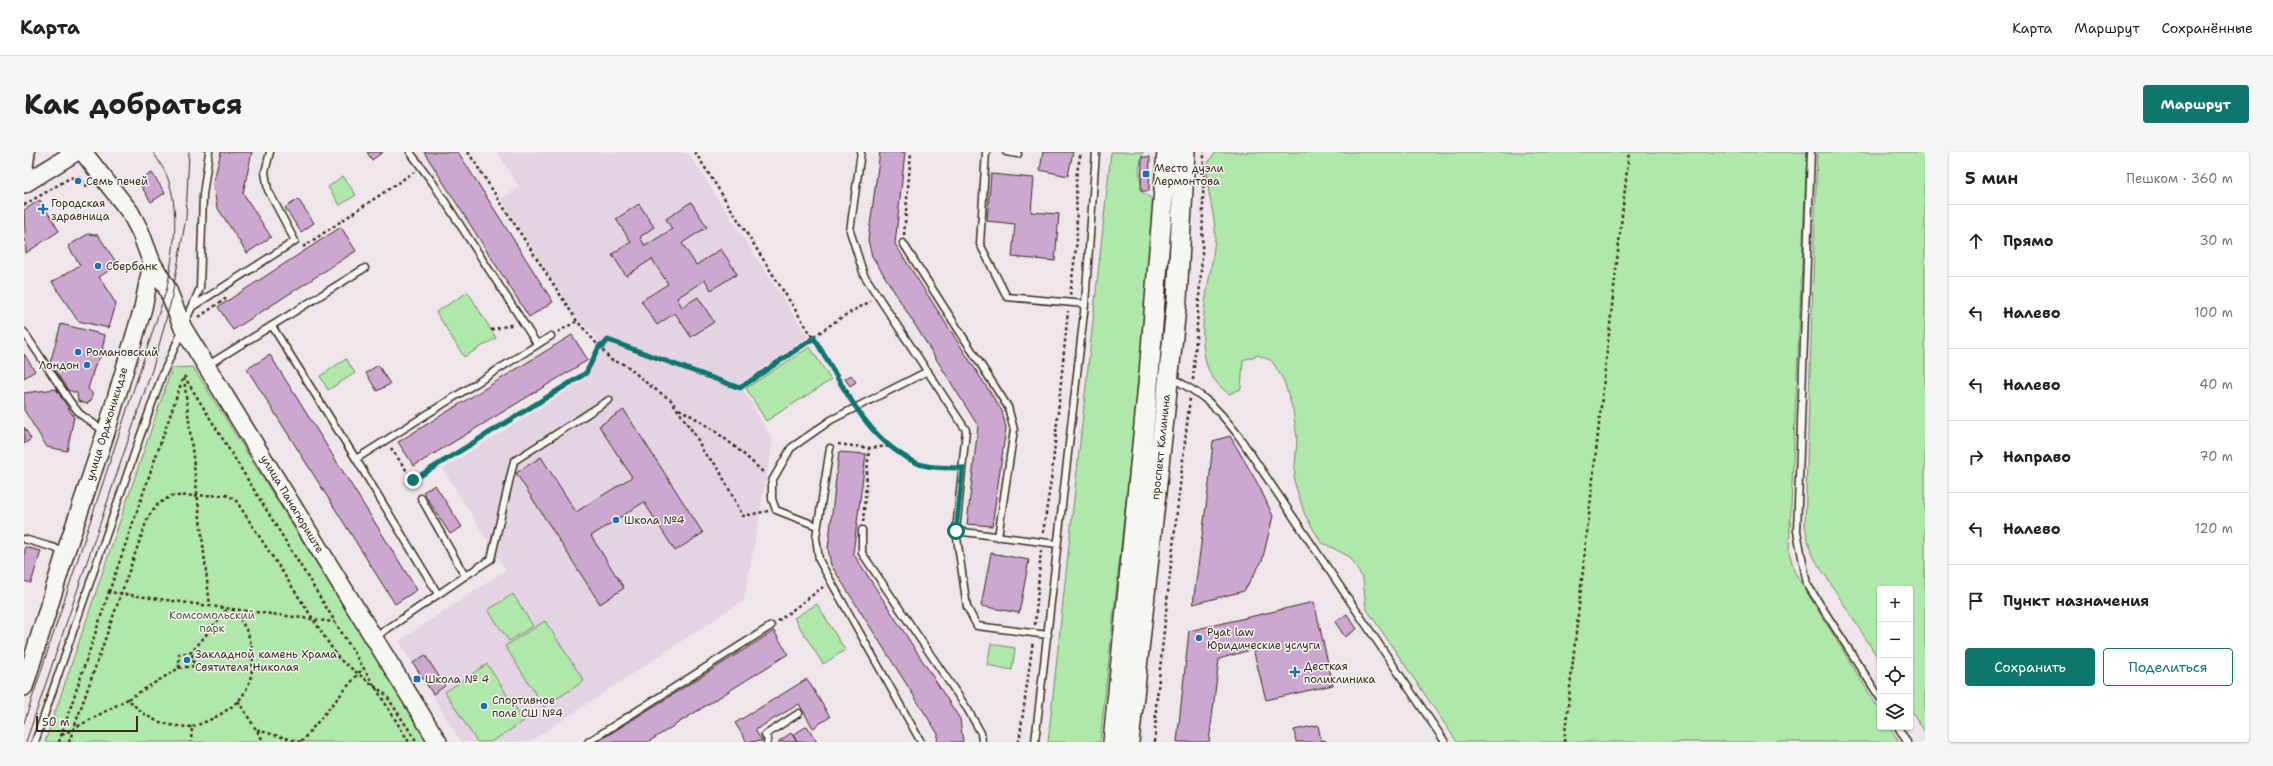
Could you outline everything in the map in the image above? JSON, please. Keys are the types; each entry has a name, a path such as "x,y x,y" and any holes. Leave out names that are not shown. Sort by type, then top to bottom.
{"main road":[{"name":"проспект Калинина","path":"1113,742 1156,297 1167,152"},
{"name":"проспект Калинина","path":"1129,742 1177,299 1185,152"},
{"path":"1156,297 1177,299"}],"street":[{"path":"24,168 26,152"},
{"path":"24,184 76,152"},
{"path":"83,152 130,212 152,263"},
{"name":"улица Панагюриште","path":"152,263 167,288 183,328 438,742"},
{"name":"улица Орджоникидзе","path":"24,686 65,554 106,432 143,308 152,263"}],"lane":[{"path":"35,742 162,376 200,288 203,195 209,152"},
{"path":"192,307 295,241 268,190 265,172 270,152"},
{"path":"410,152 422,167 537,344"},
{"path":"861,152 850,231 864,275 966,430 956,531 967,607 977,626 1048,635"},
{"path":"986,152 980,244 1008,297 1085,304"},
{"path":"1006,152 1018,154"},
{"path":"1035,742 1048,635 1056,544 1085,304 1096,152"},
{"path":"1811,152 1797,531 1807,584 1877,694"},
{"path":"903,243 1008,407 1014,430 998,537"},
{"path":"207,366 365,268"},
{"path":"272,326 356,459 438,594"},
{"path":"24,332 80,414 106,432"},
{"path":"356,459 552,335"},
{"path":"817,526 776,510 772,499 772,481 791,448 831,420 928,371"},
{"path":"1169,377 1192,388 1218,409 1238,435 1445,742"},
{"path":"373,638 491,559 514,460 608,400"},
{"path":"830,448 817,526 816,537 819,560 921,742"},
{"path":"421,498 465,576"},
{"path":"862,530 862,553 968,710 981,733 982,742"},
{"path":"956,531 1056,544"},
{"path":"24,539 55,548 65,554"},
{"path":"588,742 771,626"},
{"path":"767,742 768,740 765,735 798,713"},
{"path":"1900,730 1908,742"}],"path":[{"path":"468,152 577,321 612,360 626,365 649,385 672,400 697,438 704,453 717,466 743,516 776,510"},
{"path":"695,152 871,430 891,446 918,464 963,468"},
{"path":"903,243 911,152"},
{"path":"1019,742 1034,634 1041,542 1052,473 1069,302 1077,240 1076,177 1081,152"},
{"path":"1155,742 1156,707 1170,564 1192,388 1202,257 1204,152"},
{"path":"1564,742 1629,152"},
{"path":"336,225 422,167"},
{"path":"24,205 70,178 79,177 89,189"},
{"path":"385,440 413,480 586,373 601,346 608,340 740,388 842,318 878,296"},
{"path":"491,330 510,327 521,319"},
{"path":"552,335 577,321"},
{"path":"184,376 210,606"},
{"path":"60,742 109,592 184,376"},
{"path":"184,376 407,741"},
{"path":"676,408 700,420 733,444 772,481"},
{"path":"830,448 831,443 870,448 891,446"},
{"path":"862,530 870,448"},
{"path":"69,742 148,517 158,504 171,496 197,495 226,495 235,499 315,619 339,659 386,694 417,742"},
{"path":"771,626 830,582"},
{"path":"109,592 334,622"},
{"path":"179,668 179,654 192,652 228,608"},
{"path":"128,699 138,710 157,722 192,727 211,721 238,701 246,688 252,667 252,646 245,627 232,609"},
{"path":"62,735 73,727 128,699 179,668 194,666 192,652"},
{"path":"257,730 301,742 363,668"},
{"path":"238,701 264,742"},
{"path":"191,742 192,727"}],"shaded area":[{"name":"Школа №4","path":"497,152 682,152 689,154 808,337 740,384 773,440 744,600 529,742 461,742 399,641 506,570 443,469 584,380 602,344 573,313 501,199 519,187"}],"green space":[{"path":"1111,152 1143,152 1139,169 1142,192 1152,199 1155,230 1100,742 1048,742"},
{"path":"1216,152 1807,152 1789,551 1794,571 1877,706 1877,730 1892,730 1899,742 1457,742 1366,608 1363,579 1350,557 1321,542 1305,515 1294,481 1297,438 1293,410 1284,381 1272,361 1258,355 1243,360 1241,389 1229,394 1216,382 1207,366 1204,351 1203,318 1215,238 1207,174 1208,165"},
{"path":"1817,152 1925,152 1925,732 1913,714 1913,586 1877,586 1877,656 1811,553 1805,526"},
{"path":"343,176 356,195 340,205 328,187"},
{"path":"468,292 496,338 464,357 436,312"},
{"path":"810,347 831,380 766,421 746,388"},
{"path":"346,359 355,373 328,390 320,376"},
{"name":"Комсомольский парк","path":"193,367 429,742 45,742 172,368"},
{"path":"513,594 533,626 509,641 488,610"},
{"path":"817,604 845,650 823,664 794,618"},
{"path":"545,621 584,681 544,707 505,646"},
{"path":"991,644 1015,648 1012,670 987,665"},
{"name":"Спортивное поле СШ №4","path":"487,664 524,721 491,742 477,742 445,692"}],"building":[{"path":"221,152 252,152 243,193 271,237 247,253 217,207 213,184"},
{"path":"367,152 383,152 372,160"},
{"path":"424,152 458,152 553,302 529,317"},
{"path":"880,152 905,152 895,244 1002,411 1006,428 992,526 967,524 978,426 872,256 868,240"},
{"path":"1043,152 1073,152 1068,176 1040,170"},
{"path":"1142,157 1150,157 1149,191 1141,191"},
{"path":"152,173 165,193 151,202 138,181"},
{"path":"991,174 1034,178 1031,212 1059,214 1055,261 1012,257 1015,224 987,221"},
{"path":"78,178 81,183 77,185 74,181"},
{"path":"298,199 314,223 301,232 285,208"},
{"path":"40,200 59,231 26,253 24,210"},
{"path":"691,202 707,227 682,243 696,265 721,249 737,274 711,290 705,280 677,298 682,307 698,297 714,322 691,337 675,313 657,325 641,301 668,284 652,259 626,276 612,254 631,242 616,219 639,204 654,227 640,237 645,246 672,229 666,219"},
{"path":"341,227 356,251 233,330 218,307"},
{"path":"88,234 98,235 118,265 99,277 116,304 109,328 78,321 52,282 80,265 68,246"},
{"path":"61,324 105,335 101,356 95,365 88,389 92,393 92,399 87,404 78,401 77,393 68,390 50,363"},
{"path":"572,335 588,360 414,466 398,442"},
{"path":"24,354 35,371 24,378"},
{"path":"270,355 417,590 395,604 247,369"},
{"path":"378,365 390,384 377,391 366,373"},
{"path":"851,375 856,382 850,386 845,379"},
{"path":"56,389 74,417 67,451 47,447 24,410 24,393"},
{"path":"624,410 703,533 675,551 644,502 591,536 624,588 600,604 516,473 541,457 576,512 632,477 599,426"},
{"path":"24,427 31,439 24,444"},
{"path":"1230,436 1259,486 1273,516 1262,561 1244,591 1193,604 1209,484 1213,441"},
{"path":"839,452 866,454 853,553 960,719 963,742 937,742 938,734 831,565 828,549"},
{"path":"435,485 462,527 450,534 423,492"},
{"path":"25,547 41,551 31,583 24,581"},
{"path":"991,553 1029,560 1019,613 981,606"},
{"name":"Десткая поликлиника","path":"1314,602 1333,685 1266,700 1253,649 1219,659 1209,742 1177,742 1189,631"},
{"path":"1347,614 1357,629 1345,637 1335,622"},
{"path":"774,631 788,654 648,742 597,742"},
{"path":"425,655 445,686 433,694 413,663"},
{"path":"807,679 830,717 813,728 799,704 755,730 762,741 747,742 735,723"},
{"path":"1318,725 1321,741 1325,740 1326,742 1296,742 1294,730"},
{"path":"807,726 817,742 797,742 793,735"},
{"path":"791,733 797,742 778,742"}],"tram line":[{"path":"24,723 167,288 174,235 174,208 168,178 153,152"},
{"path":"26,742 153,367 171,301 186,218 189,152"}],"place":[{"name":"Место дуэли Лермонтова","path":"1146,174"},
{"name":"Семь печей","path":"78,181"},
{"name":"Городская здравница","path":"43,209"},
{"name":"Сбербанк","path":"98,266"},
{"name":"Романовский","path":"78,352"},
{"name":"Лондон","path":"87,365"},
{"name":"Школа №4","path":"616,520"},
{"name":"Pyat law Юридические услуги","path":"1199,638"},
{"name":"Закладной камень Храма Святителя Николая","path":"187,660"},
{"name":"Десткая поликлиника","path":"1295,672"},
{"name":"Школа № 4","path":"417,679"},
{"name":"Спортивное поле СШ №4","path":"484,706"}],"route":[{"path":"413,480 586,373 600,345 602,347 608,340 740,388 814,338 871,430 891,446 918,464 963,468 956,531"}]}
